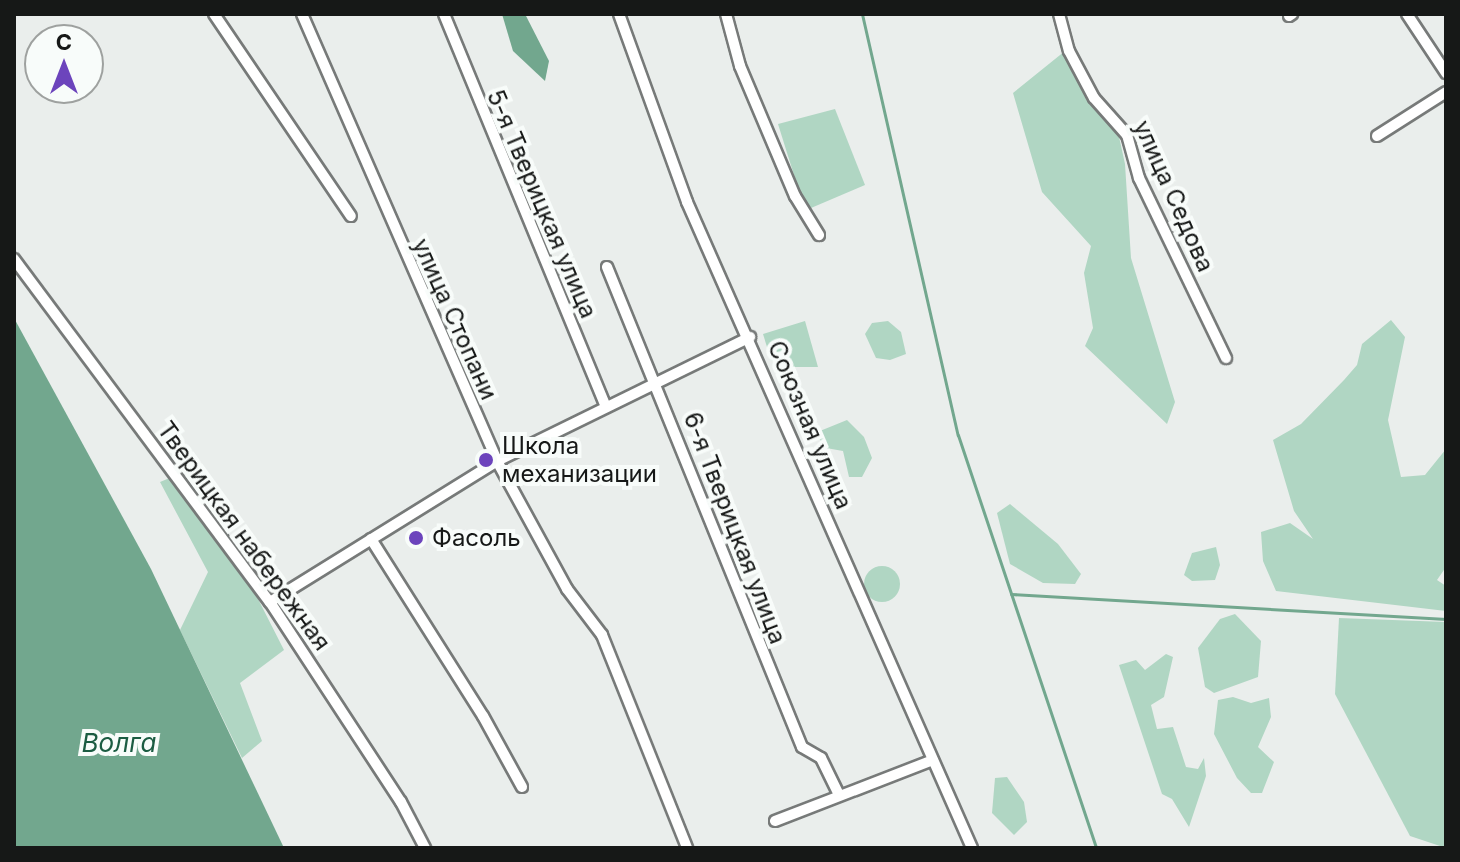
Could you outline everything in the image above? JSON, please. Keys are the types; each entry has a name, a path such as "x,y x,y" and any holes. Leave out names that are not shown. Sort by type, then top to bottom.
{"street":[{"path":"214,14 351,216"},
{"name":"улица Стопани","path":"302,14 497,461 567,589 602,635 687,848"},
{"name":"5-я Тверицкая улица","path":"444,14 606,407"},
{"name":"Союзная улица","path":"619,14 687,202 750,337 972,848"},
{"path":"726,14 740,66 795,196 819,235"},
{"name":"улица Седова","path":"1059,14 1069,51 1094,98 1127,135 1139,178 1226,358"},
{"path":"1407,14 1446,73"},
{"path":"1377,136 1446,92"},
{"name":"Тверицкая набережная","path":"14,259 270,602 401,802 425,848"},
{"name":"6-я Тверицкая улица","path":"607,267 802,747 821,758 838,793"},
{"path":"270,602 497,461 750,337"},
{"path":"371,539 483,716 522,787"},
{"path":"775,821 838,793 933,760"}],"shaded area":[{"path":"1065,51 1116,123 1125,164 1131,258 1175,402 1167,424 1085,346 1093,328 1084,273 1091,246 1042,192 1013,93"},
{"path":"835,109 865,185 811,208 799,191 778,124"},
{"path":"1391,320 1405,337 1388,420 1401,477 1425,475 1446,449 1446,567 1437,580 1446,586 1446,611 1276,591 1263,561 1261,532 1290,523 1313,539 1294,511 1273,440 1301,424 1357,365 1362,344"},
{"path":"805,321 818,367 787,367 771,360 763,334"},
{"path":"888,321 901,332 906,354 890,360 876,358 865,334 872,323"},
{"path":"847,420 864,437 872,458 862,477 849,477 843,451 826,448 815,433"},
{"path":"172,477 256,595 284,650 240,683 262,741 242,758 180,630 208,572 160,482"},
{"path":"1010,504 1058,544 1081,574 1075,584 1043,583 1010,564 997,513"},
{"path":"1216,547 1220,565 1215,580 1192,581 1184,575 1192,553"},
{"path":"882,566 895,571 900,584 895,597 882,602 869,597 864,584 869,571"},
{"path":"1235,614 1261,641 1258,677 1214,693 1205,687 1198,648 1220,619"},
{"path":"1339,618 1446,622 1446,848 1410,836 1335,694"},
{"path":"1166,654 1173,657 1164,697 1151,705 1157,729 1173,727 1186,767 1198,769 1204,758 1206,776 1189,827 1172,799 1162,794 1119,665 1136,660 1145,670"},
{"path":"1233,697 1251,703 1269,698 1271,717 1258,747 1274,762 1262,793 1251,793 1237,778 1214,734 1218,700"},
{"path":"1007,777 1024,802 1027,822 1014,835 992,813 995,778"}],"water":[{"path":"502,14 525,14 549,61 545,81 513,51"},
{"name":"Волга","path":"14,318 151,569 284,848 14,848"}],"waterway":[{"path":"862,14 958,435 1096,848"},
{"path":"1011,594 1446,619"}],"place":[{"name":"Школа механизации","path":"486,460"},
{"name":"Фасоль","path":"416,538"}]}
